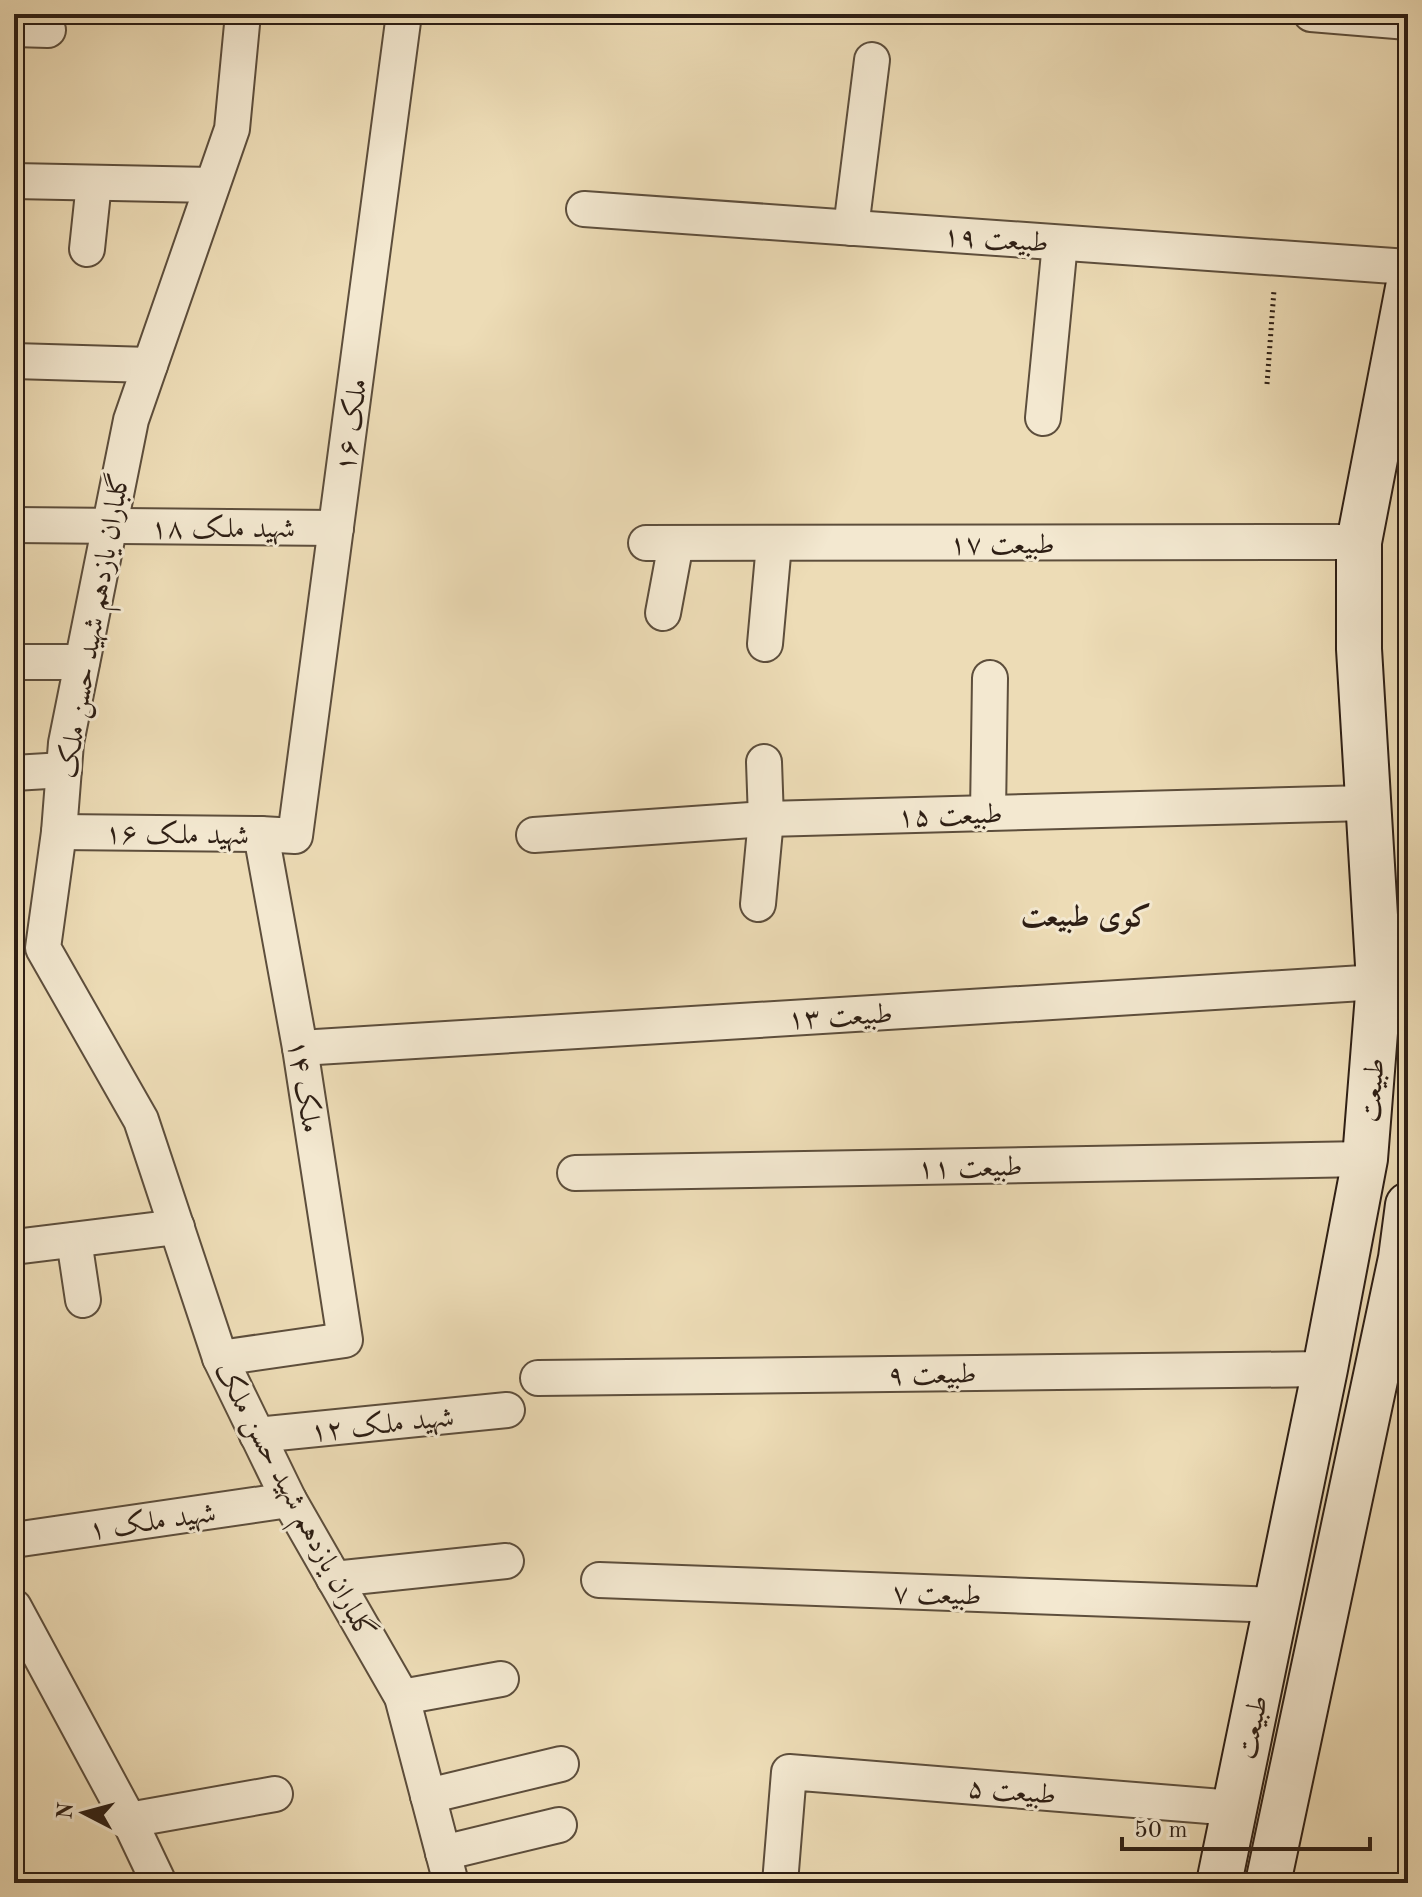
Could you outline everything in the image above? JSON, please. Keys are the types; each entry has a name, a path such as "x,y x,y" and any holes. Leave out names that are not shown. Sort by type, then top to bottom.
{"street":[{"name":"گلباران یازدهم شهید حسن ملک","path":"243,14 232,129 131,420 66,743 59,832 28,950 141,1120 220,1358 289,1500 402,1697 447,1868"},
{"name":"ملک ۱۶","path":"295,836 404,14"},
{"path":"1311,14 1408,22"},
{"path":"14,29 48,30"},
{"path":"851,228 872,60"},
{"path":"14,181 212,185"},
{"path":"87,249 94,183"},
{"name":"طبیعت ۱۹","path":"584,209 1408,267"},
{"path":"1043,418 1060,243"},
{"name":"طبیعت","path":"1219,1883 1365,1159 1379,982 1359,649 1363,521 1408,288"},
{"path":"14,361 150,365"},
{"path":"1363,521 1383,480 1408,476"},
{"name":"طبیعت ۱۷","path":"663,613 661,543 774,544 1363,521"},
{"name":"شهید ملک ۱۸","path":"14,525 336,528"},
{"path":"765,644 774,544"},
{"path":"14,662 82,662"},
{"path":"988,813 990,678"},
{"path":"758,904 766,819 764,762"},
{"path":"14,773 64,770"},
{"name":"طبیعت ۱۵","path":"534,835 766,819 1367,803"},
{"name":"شهید ملک ۱۶","path":"59,832 295,836"},
{"name":"ملک ۱۴","path":"220,1358 345,1340 300,1048 261,834"},
{"name":"طبیعت ۱۳","path":"300,1048 1379,982"},
{"name":"طبیعت ۱۱","path":"575,1173 1365,1159"},
{"name":"طبیعت","path":"1268,1883 1401,1258 1408,1205"},
{"path":"14,1247 177,1227"},
{"path":"74,1240 83,1300"},
{"name":"طبیعت ۹","path":"538,1378 1325,1369"},
{"name":"۱۲ شهید ملک","path":"257,1435 507,1410"},
{"name":"۱ شهید ملک","path":"14,1540 289,1500"},
{"path":"334,1579 506,1561"},
{"name":"طبیعت ۷","path":"599,1580 1276,1605"},
{"path":"14,1607 129,1820 159,1883"},
{"path":"402,1697 501,1679"},
{"path":"428,1796 561,1764"},
{"name":"۵ طبیعت","path":"780,1883 789,1772 1238,1787"},
{"path":"1238,1787 1291,1772"},
{"path":"129,1820 275,1794"},
{"path":"447,1868 559,1825"}],"path":[{"path":"1267,384 1276,257"}],"district":[{"name":"کوی طبیعت","path":"1086,916"}]}
